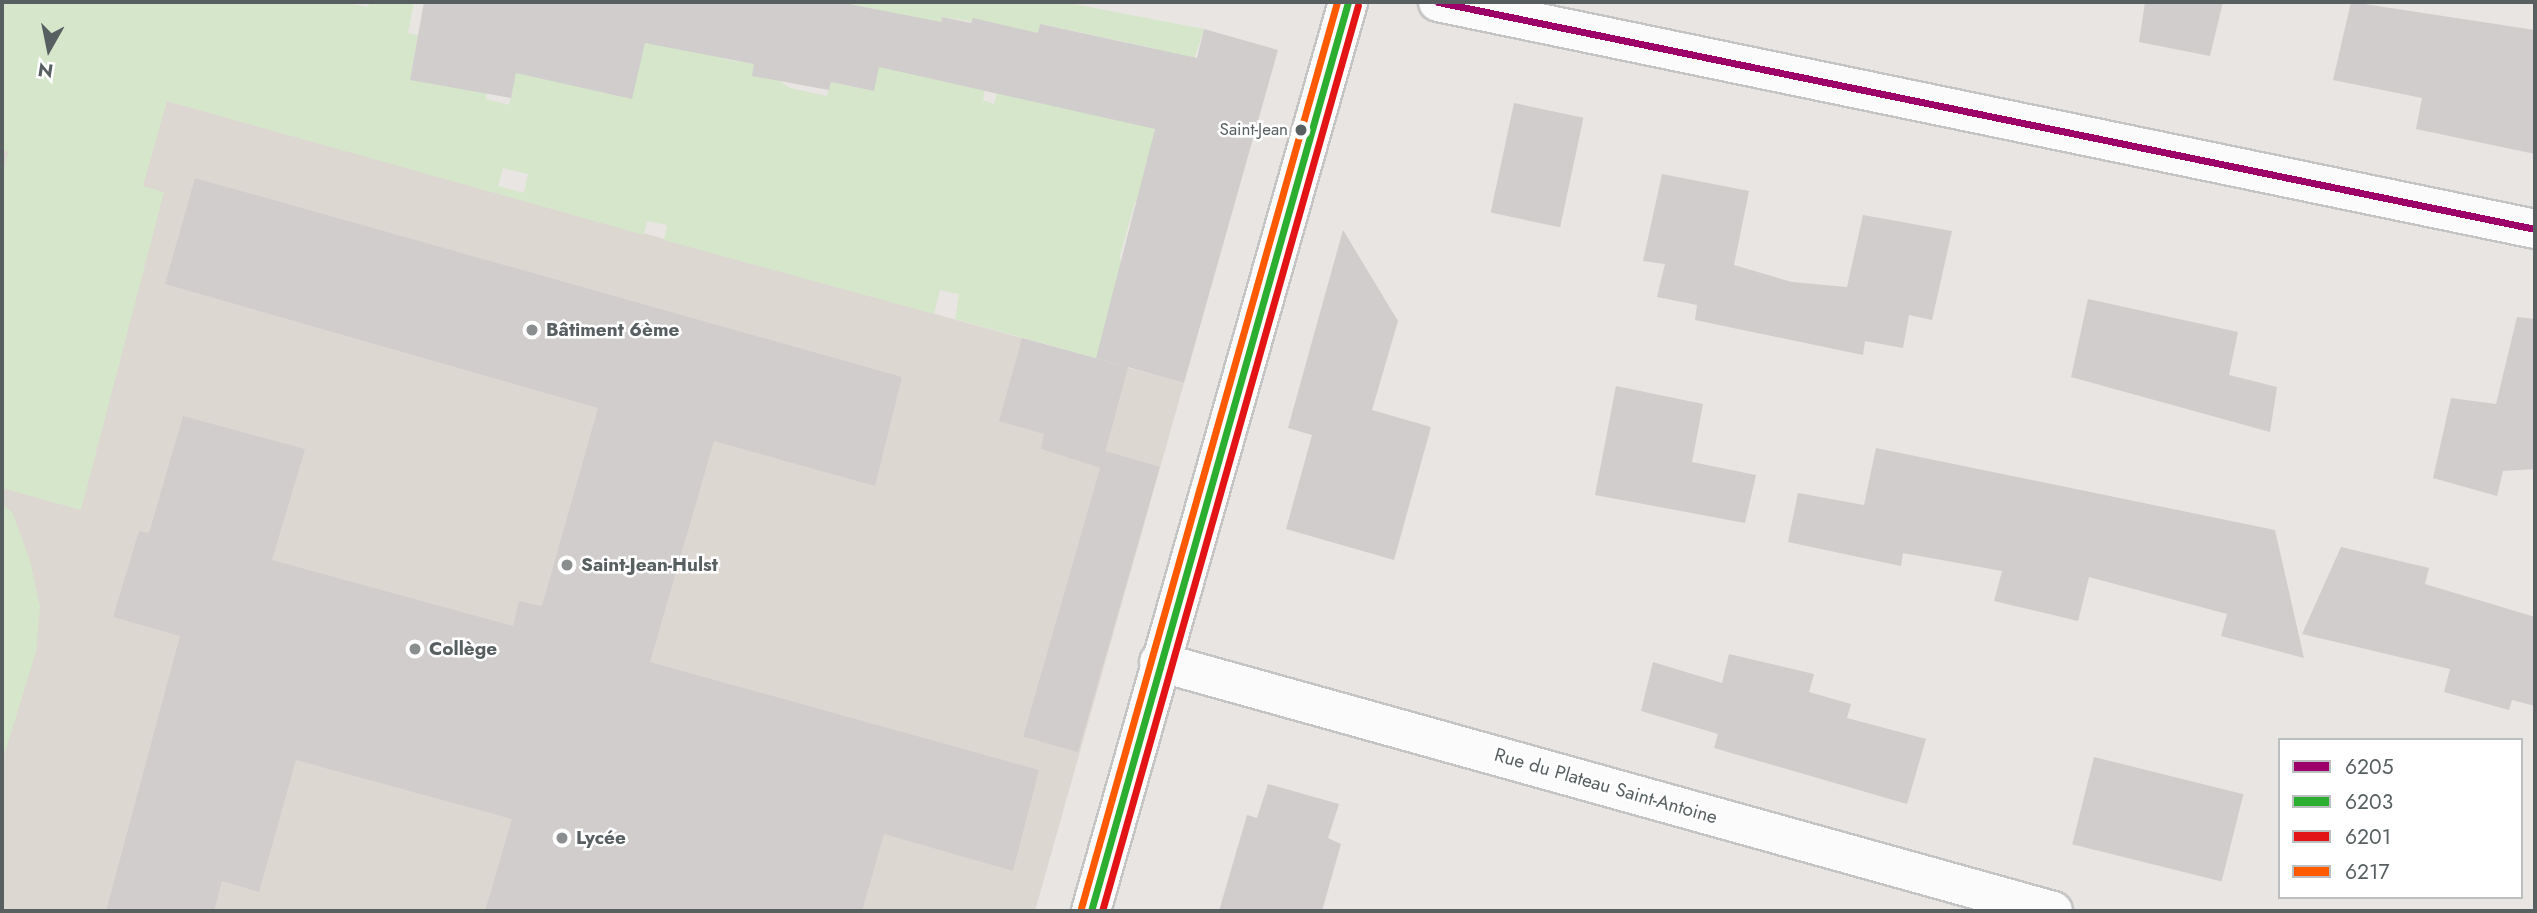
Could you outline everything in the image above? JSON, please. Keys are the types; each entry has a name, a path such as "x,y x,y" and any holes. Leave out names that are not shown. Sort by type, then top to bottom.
{"street":[{"path":"1091,911 1159,662 1348,2"},
{"path":"1438,2 2535,229"},
{"name":"Rue du Plateau Saint-Antoine","path":"1159,662 2053,911"}],"shaded area":[{"name":"Saint-Jean-Hulst","path":"167,101 1184,383 1035,911 2,911 2,149"}],"green space":[{"path":"2,2 343,2 368,7 370,2 414,2 408,33 418,35 410,80 488,86 486,99 509,105 521,51 492,2 563,2 546,79 648,23 653,2 735,2 724,59 754,64 790,88 827,96 831,82 874,91 877,9 839,2 1063,2 1204,29 1146,204 1135,202 1120,256 1137,335 1128,367 955,319 959,294 940,290 934,314 664,240 667,225 647,221 644,235 167,101 143,186 164,192 81,510 2,488 2,178 8,152 2,149","holes":["942,17 1015,28 994,104 983,100 985,89 930,77","1041,24 1157,49 1140,125 1027,85","503,168 528,174 524,193 498,186"]},
{"path":"2,504 12,512 30,560 40,608 36,652 2,762"}],"building":[{"path":"424,2 839,2 941,22 942,17 971,23 973,18 1038,33 1040,24 1197,58 1204,29 1278,50 1184,383 1096,358 1155,129 879,67 874,91 831,82 829,90 752,76 754,64 645,43 632,99 516,73 511,98 410,80"},
{"path":"2145,2 2223,2 2210,56 2139,42"},
{"path":"2351,2 2535,30 2535,154 2416,129 2422,98 2333,80"},
{"path":"1514,103 1583,118 1560,227 1491,213"},
{"path":"1662,174 1749,191 1734,265 1792,282 1847,287 1863,215 1952,231 1932,320 1909,315 1903,348 1865,341 1863,355 1695,320 1697,305 1657,297 1665,264 1643,261"},
{"path":"195,178 902,377 875,486 714,441 650,662 1039,770 1013,871 884,834 862,911 485,911 512,819 296,760 259,892 222,881 214,911 106,911 180,636 113,617 139,531 149,533 183,416 305,449 272,560 513,626 519,601 542,606 598,408 165,284"},
{"path":"1343,230 1398,321 1372,410 1431,427 1394,560 1286,529 1312,435 1288,428"},
{"path":"2088,299 2238,332 2229,375 2277,387 2270,432 2071,377"},
{"path":"2517,317 2535,319 2535,469 2503,471 2497,496 2433,478 2451,398 2496,404"},
{"path":"1022,338 1128,367 1101,468 1041,449 1044,434 999,421"},
{"path":"1616,386 1703,404 1692,462 1756,475 1745,523 1595,495"},
{"path":"1876,448 2275,530 2304,658 2221,636 2227,614 2089,577 2078,621 1994,601 2002,571 1903,553 1901,566 1788,542 1798,493 1864,505"},
{"path":"1105,451 1160,467 1078,752 1023,736"},
{"path":"2341,547 2429,568 2425,584 2535,617 2535,706 2512,700 2509,710 2444,692 2450,669 2302,634"},
{"path":"1729,654 1814,674 1809,692 1851,704 1847,718 1926,739 1907,804 1714,748 1718,734 1641,711 1653,662 1722,683"},
{"path":"2094,757 2243,794 2222,882 2072,844"},
{"path":"1268,784 1339,804 1328,838 1341,844 1322,911 1219,911 1247,815 1257,818"}],"transit line":[{"name":"6217","path":"1081,908 1337,2"},
{"name":"6203","path":"1091,911 1348,2"},
{"name":"6205","path":"1438,2 2535,229"},
{"name":"6201","path":"1102,911 1358,5"}],"place":[{"name":"Saint-Jean","path":"1301,130"},
{"name":"Bâtiment 6ème","path":"532,330"},
{"name":"Saint-Jean-Hulst","path":"567,565"},
{"name":"Collège","path":"415,649"},
{"name":"Lycée","path":"562,838"}]}
